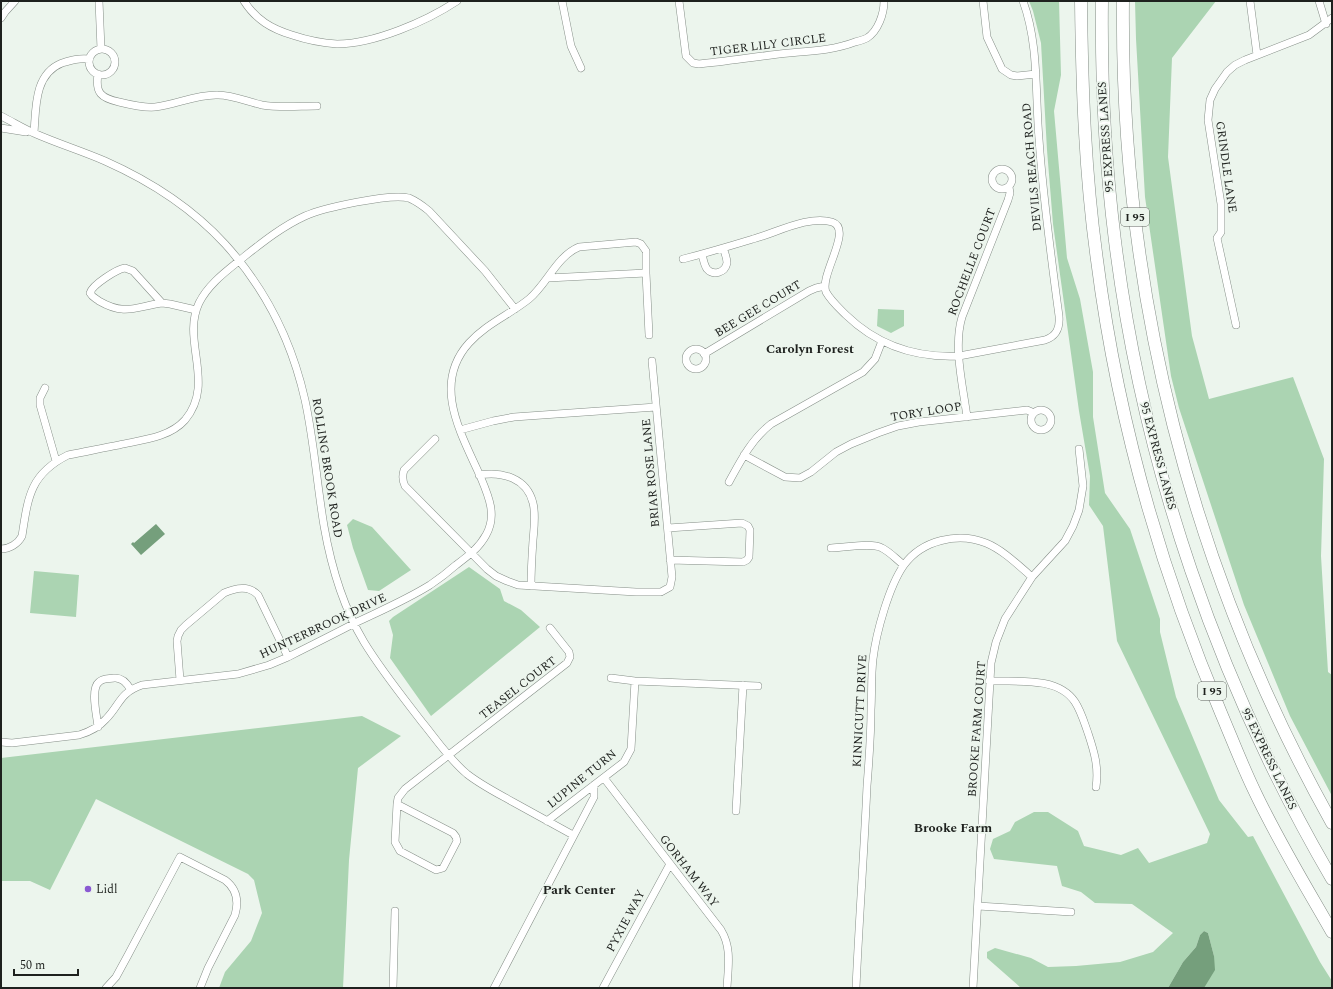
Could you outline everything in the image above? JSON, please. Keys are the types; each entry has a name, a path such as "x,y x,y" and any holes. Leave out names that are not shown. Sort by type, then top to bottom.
{"highway":[{"name":"I 95","path":"1081,1 1084,127 1097,260 1119,386 1136,462 1171,582 1202,668 1254,789 1277,836 1332,932"},
{"name":"95 EXPRESS LANES","path":"1102,1 1104,118 1115,241 1124,303 1136,364 1163,480 1192,574 1212,629 1237,690 1288,801 1332,880"},
{"name":"I 95","path":"1123,1 1123,50 1128,150 1137,234 1149,316 1173,430 1204,535 1246,645 1268,698 1293,750 1332,823"}],"street":[{"path":"1,18 15,1"},
{"path":"99,1 101,49"},
{"path":"244,1 253,14 272,28 297,37 318,42 338,44 374,38 425,20 457,1"},
{"path":"562,1 571,46 581,68"},
{"name":"TIGER LILY CIRCLE","path":"679,1 686,56 693,63 698,64 789,53 813,52 852,44 866,38 879,24 883,13 884,1"},
{"path":"983,1 986,37 1002,69 1011,75 1017,76 1036,74"},
{"name":"DEVILS REACH ROAD","path":"959,356 1045,340 1052,337 1057,332 1059,324 1045,210 1032,32 1023,1"},
{"path":"1250,1 1257,55"},
{"path":"1319,1 1326,24"},
{"name":"GRINDLE LANE","path":"1236,325 1217,238 1221,232 1221,204 1208,120 1210,100 1226,72 1235,65 1309,35 1326,24 1332,18"},
{"path":"105,49 111,53 115,59 114,67 109,72 98,74 90,66 89,60 93,52 105,49"},
{"path":"34,134 38,92 46,75 53,68 68,61 80,58 89,60"},
{"path":"98,74 96,84 98,92 103,97 109,100 139,107 157,107 211,94 277,107 317,106"},
{"name":"ROLLING BROOK ROAD","path":"1,116 34,134 105,161 157,187 202,221 240,261 270,306 279,323 298,371 306,402 324,526 330,556 340,591 364,642 389,680 449,756 466,773 483,786 573,835"},
{"name":"ROLLING BROOK ROAD","path":"1,128 34,134"},
{"name":"ROCHELLE COURT","path":"966,417 959,356 961,321 1008,200 1010,193 1009,187"},
{"path":"4,549 19,542 22,536 30,496 37,479 56,461 68,455 159,436 177,427 185,420 196,401 199,390 194,334 196,310 206,291 215,281 274,233 311,213 322,209 383,198 408,198 429,211 485,271 515,309"},
{"path":"683,259 804,222 821,221 833,223 837,225 840,234 825,281 825,286 826,291 832,300 844,313 868,333 882,341 913,351 934,355 959,356"},
{"path":"435,438 406,468 402,475 402,481 405,486 487,569 496,576 512,583 531,586 534,512 531,496 521,483 504,474 495,473 480,475 460,430 452,404 451,379 460,355 468,344 481,331 530,298 548,278 566,254 579,247 636,242 641,244 646,251 650,334"},
{"path":"702,254 707,269 717,273 724,270 727,263 723,248"},
{"path":"162,303 133,271 125,268 120,269 93,287 90,292 91,296 112,308 119,310 128,310 162,303 196,310"},
{"path":"548,278 646,273"},
{"name":"BEE GEE COURT","path":"704,354 809,291 825,286"},
{"path":"729,482 756,437 772,424 863,372 874,359 882,341"},
{"path":"652,361 656,407"},
{"path":"45,388 40,398 40,405 56,461"},
{"name":"BRIAR ROSE LANE","path":"460,430 493,420 514,417 656,407 672,577 670,587 661,592 644,592 531,586"},
{"name":"TORY LOOP","path":"744,455 785,477 800,478 811,472 836,452 851,444 878,432 898,426 919,422 1027,410 1034,413"},
{"name":"BROOKE FARM COURT","path":"973,988 989,681 992,656 1002,626 1032,577 1065,540 1073,526 1079,510 1083,486 1079,449"},
{"name":"HUNTERBROOK DRIVE","path":"1,742 12,743 79,735 89,732 98,727 109,716 120,700 131,690 142,685 238,674 270,665 410,597 431,584 471,554 481,544 487,534 492,514 488,495 480,475"},
{"path":"668,528 742,523 748,526 750,530 749,557 743,562 670,560"},
{"name":"KINNICUTT DRIVE","path":"856,988 871,730 873,659 883,614 892,589 904,565 920,550 941,540 953,538 976,540 995,548 1032,577"},
{"path":"832,548 866,546 879,547 886,550 904,565"},
{"path":"180,680 177,641 181,630 224,593 240,588 249,588 258,594 288,657"},
{"name":"TEASEL COURT","path":"397,804 398,798 405,789 567,663 570,657 569,652 550,628"},
{"path":"98,727 94,690 98,682 104,679 118,678 124,681 131,690"},
{"path":"611,678 635,681 758,686"},
{"name":"LUPINE TURN","path":"547,821 624,762 631,749 635,681"},
{"path":"989,681 1043,683 1053,685 1070,696 1075,702 1082,716 1096,757 1098,768 1096,787"},
{"path":"736,810 743,685"},
{"name":"GORHAM WAY","path":"604,778 726,938 729,956 727,988"},
{"path":"494,988 594,797 594,785"},
{"path":"397,804 453,833 456,837 457,841 443,868 436,870 400,851 397,847 395,842 397,804"},
{"path":"106,988 116,977 180,857 230,883 236,894 237,908 235,915 208,968 200,988"},
{"name":"PYXIE WAY","path":"603,988 670,864"},
{"path":"978,906 1071,912"},
{"path":"393,988 395,912"}],"shaded area":[{"path":"1029,1 1059,1 1061,75 1054,111 1067,258 1080,299 1093,372 1093,417 1105,493 1130,529 1160,619 1160,632 1176,697 1219,800 1248,837 1253,836 1320,962 1332,981 1332,988 1204,988 1214,956 1208,933 1204,931 1200,935 1196,947 1183,962 1168,988 1021,988 987,958 987,952 995,948 1031,958 1048,967 1120,962 1153,952 1173,933 1132,904 1095,903 1081,892 1062,886 1057,866 994,859 990,849 993,839 1010,831 1015,822 1034,812 1048,812 1078,831 1084,846 1121,855 1138,848 1149,863 1207,843 1210,834 1117,641 1103,526 1089,505 1090,476 1079,411 1053,224 1041,43"},
{"path":"1135,1 1216,1 1172,58 1168,157 1192,336 1209,399 1293,377 1324,459 1321,556 1328,672 1332,675 1332,796 1290,716 1244,605 1179,408 1171,376 1145,197"},
{"path":"878,309 904,310 904,326 891,333 877,326"},
{"path":"353,519 372,527 411,570 379,591 368,590 353,548 347,525"},
{"path":"156,524 165,534 141,555 131,544"},
{"path":"469,567 500,589 504,601 521,610 540,627 431,716 390,658 393,635 389,621"},
{"path":"34,571 79,575 76,617 30,613"},
{"path":"362,716 401,736 358,768 349,860 343,988 219,988 225,972 251,941 262,913 254,880 248,874 96,799 50,890 30,881 1,881 1,758"},
{"path":"1204,931 1208,933 1214,956 1215,970 1204,988 1168,988 1183,962 1196,947 1200,935"}],"place":[{"name":"Lidl","path":"88,889"}],"district":[{"name":"Carolyn Forest","path":"810,349"},
{"name":"Brooke Farm","path":"953,828"},
{"name":"Park Center","path":"579,890"}]}
